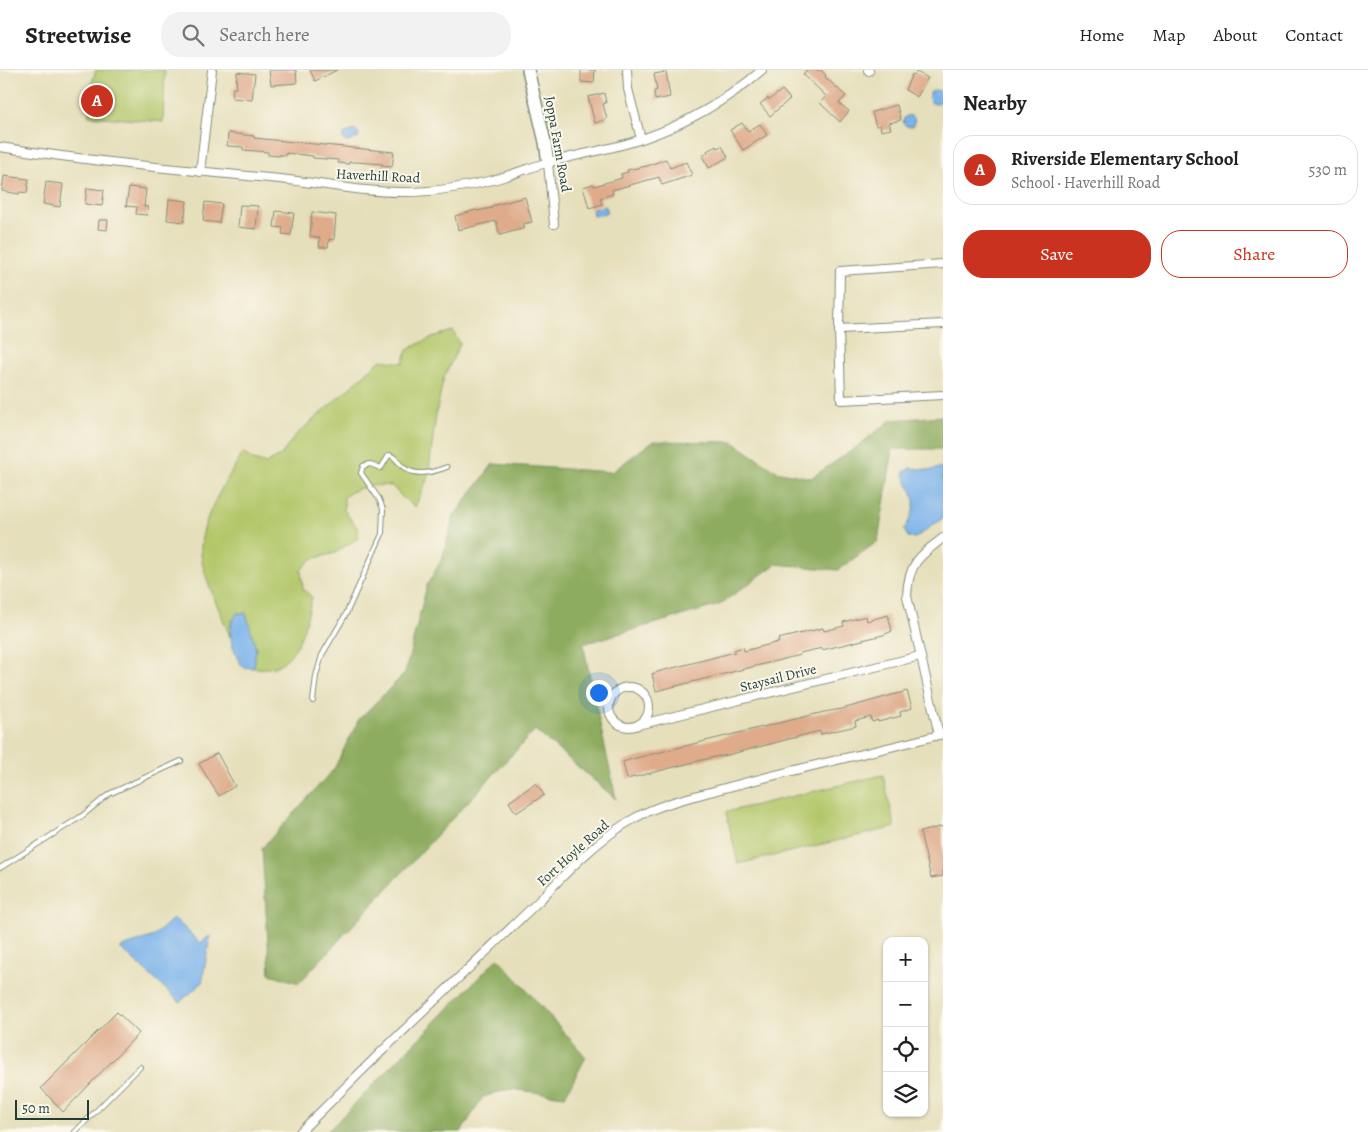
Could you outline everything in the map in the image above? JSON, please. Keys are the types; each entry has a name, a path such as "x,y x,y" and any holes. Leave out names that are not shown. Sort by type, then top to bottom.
{"street":[{"path":"200,172 212,70"},
{"name":"Joppa Farm Road","path":"528,70 545,142 554,224"},
{"path":"627,70 628,89 641,139"},
{"name":"Haverhill Road","path":"0,147 94,161 283,179 336,187 406,192 460,188 641,139 709,108 762,70"},
{"path":"943,264 840,271 839,329 841,400 943,395"},
{"path":"839,329 943,324"},
{"path":"941,734 908,605 909,576 912,566 917,559 943,538"},
{"name":"Staysail Drive","path":"642,724 649,712 649,706 644,693 632,687 618,690 613,694 608,707 612,719 623,727 629,728 920,656"},
{"name":"Fort Hoyle Road","path":"300,1132 540,900 563,875 609,835 636,817 656,808 746,782 941,734"}],"lane":[{"path":"313,701 316,676 322,655 346,614 382,534 383,509 379,499 361,473 363,466 370,464 381,468 389,455 393,456 406,470 415,473 447,467"},
{"path":"0,868 82,816 109,794 181,761"},
{"path":"75,1132 140,1068"}],"green space":[{"path":"96,70 165,70 163,122 89,116 89,92"},
{"path":"453,331 460,344 444,377 436,414 428,477 415,507 392,486 366,487 355,490 344,497 344,510 358,529 358,538 335,553 312,559 301,570 303,589 312,597 304,627 296,647 283,662 272,668 254,668 255,644 253,639 246,630 231,620 230,637 202,564 201,554 204,528 215,501 229,476 243,453 253,460 266,464 281,455 295,436 381,360 403,363 407,350 432,337"},
{"path":"943,416 943,449 893,449 878,541 838,570 776,564 719,605 583,644 616,799 535,730 299,983 270,974 262,848 334,769 359,719 405,673 427,585 442,559 454,516 493,464 612,472 653,441 733,442 776,471 811,478 854,449 891,420"},
{"path":"883,775 895,827 738,864 726,812"},
{"path":"498,958 586,1057 565,1096 510,1089 483,1097 461,1132 327,1132"}],"water":[{"path":"936,90 941,92 943,97 941,102 936,104 931,102 929,97 931,92"},
{"path":"909,115 915,121 909,127 903,121"},
{"path":"355,130 359,133 358,138 348,142 344,141 345,133"},
{"path":"606,206 607,213 593,216 592,209"},
{"path":"943,467 943,518 915,538 908,537 904,530 912,513 914,500 904,472 910,468 931,470"},
{"path":"237,613 246,613 256,649 254,668 243,667 233,647 231,626"},
{"path":"174,918 200,943 210,936 202,983 180,1002 120,948 154,936"}],"building":[{"path":"269,70 296,70 297,83 271,85"},
{"path":"310,70 337,70 315,81"},
{"path":"581,70 595,70 594,83 581,82"},
{"path":"807,70 821,70 826,75 825,77 846,96 839,103 849,111 840,122 820,103 826,96 803,74"},
{"path":"237,72 255,74 252,100 232,98 233,88 236,88"},
{"path":"666,72 670,97 655,100 654,91 657,90 654,74"},
{"path":"917,72 928,78 917,97 905,90 912,74 914,75"},
{"path":"782,90 790,99 770,116 760,104"},
{"path":"604,93 606,103 603,104 607,119 595,123 588,97"},
{"path":"897,105 901,120 889,123 891,129 881,131 880,125 876,126 872,112"},
{"path":"742,123 748,131 760,124 767,135 743,150 730,130"},
{"path":"228,133 254,136 254,138 394,152 392,167 382,166 383,164 356,162 349,162 349,164 338,163 338,160 313,158 313,156 286,153 286,155 279,156 268,155 268,152 243,150 243,147 227,146"},
{"path":"716,146 717,148 722,146 728,157 709,168 702,156"},
{"path":"666,159 670,168 686,162 692,175 662,185 659,177 612,190 613,194 600,198 602,204 589,208 583,187 622,178 621,174 628,172 627,170 647,166"},
{"path":"4,176 29,179 27,193 20,192 19,194 2,191"},
{"path":"46,182 63,184 60,207 43,204"},
{"path":"129,187 146,189 144,207 148,207 147,215 136,214 137,207 126,206"},
{"path":"87,188 104,190 102,206 85,204"},
{"path":"525,197 532,222 523,224 525,228 500,235 496,221 458,230 455,216 492,208 492,206"},
{"path":"169,199 187,201 184,222 167,220"},
{"path":"205,202 222,204 219,223 203,221"},
{"path":"240,205 258,206 256,229 238,227"},
{"path":"276,211 294,213 291,235 282,234 283,228 274,227"},
{"path":"312,212 336,215 334,240 329,239 328,247 319,247 320,238 310,236"},
{"path":"99,220 108,220 107,230 98,229"},
{"path":"888,615 892,631 883,635 822,650 822,648 800,653 800,655 656,691 652,674 661,671 735,652 734,650 743,647 744,651 779,642 778,639 823,628 824,631 844,626 843,622 866,616 867,621"},
{"path":"907,691 912,708 900,712 901,716 878,722 878,720 872,722 871,717 855,721 856,726 821,734 820,731 627,779 623,762 632,759 842,709"},
{"path":"217,753 235,786 219,796 199,764"},
{"path":"536,783 544,795 516,813 509,802"},
{"path":"943,826 943,876 931,878 920,832"},
{"path":"117,1012 139,1033 63,1112 41,1088"}],"place":[{"name":"Riverside Elementary School","path":"97,101"}]}
